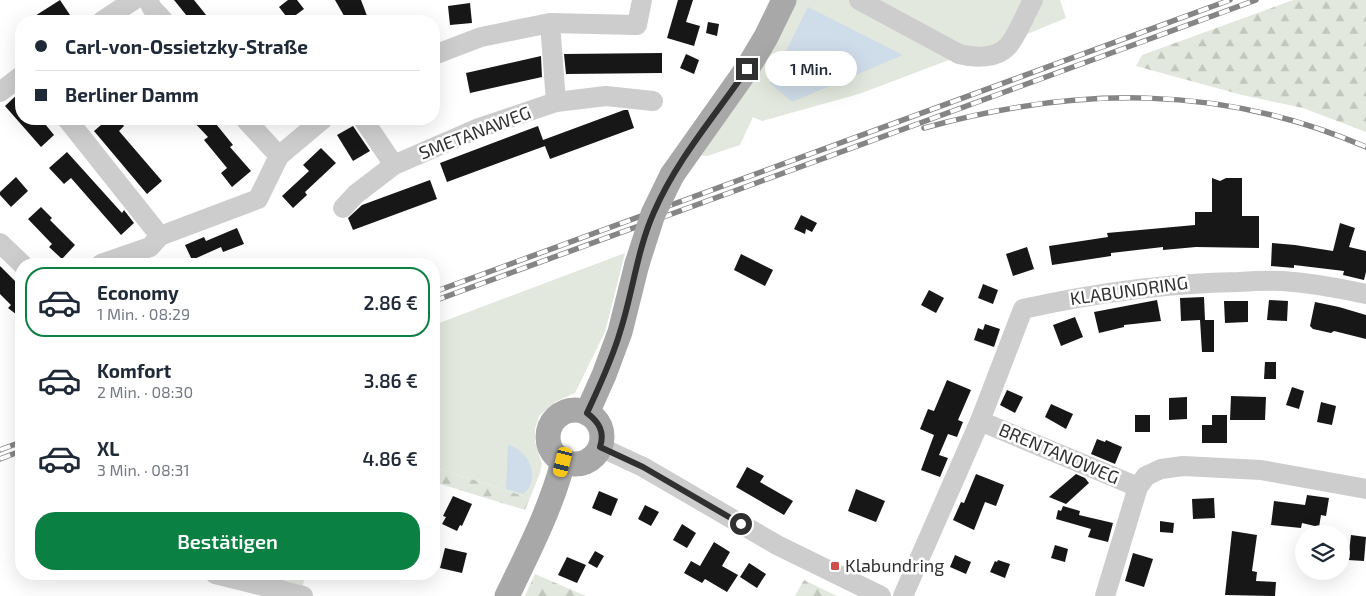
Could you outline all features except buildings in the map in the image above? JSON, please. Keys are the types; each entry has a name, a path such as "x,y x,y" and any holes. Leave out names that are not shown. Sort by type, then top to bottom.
{"main road":[{"path":"587,413 620,332 637,264 653,214 672,175 747,69 766,38 784,0"},
{"path":"569,410 579,410 587,413 600,425 602,440 600,447 596,454 585,463 570,464 563,462 556,458 549,446 547,439 548,429 555,418 562,413 569,410"},
{"path":"507,596 530,549 559,479 563,462"}],"street":[{"path":"111,15 134,0"},
{"path":"148,0 158,15"},
{"path":"440,53 481,37 550,23 637,24 642,0"},
{"path":"859,0 959,54 972,57 990,56 1008,47 1033,0"},
{"path":"550,23 556,102"},
{"path":"0,92 15,81"},
{"name":"SMETANAWEG","path":"343,208 356,194 394,165 479,128 556,102 606,96 653,101"},
{"path":"72,125 160,236"},
{"path":"250,125 278,156"},
{"path":"118,258 150,247 160,236 258,200 278,156 316,125"},
{"path":"367,125 394,165"},
{"path":"0,243 16,258"},
{"name":"KLABUNDRING","path":"903,596 980,421 1023,309 1133,288 1200,282 1281,281 1329,286 1366,294"},
{"name":"BRENTANOWEG","path":"980,421 1138,487"},
{"path":"600,447 643,467 777,545 881,596"},
{"path":"1105,596 1138,487 1146,476 1161,469 1183,466 1261,470 1366,489"},
{"path":"239,580 303,596"}],"green space":[{"path":"795,0 848,0 957,57 859,94 762,121 753,117 740,145 707,156 698,155"},
{"path":"872,0 1060,0 1066,18 1006,43 973,52"},
{"path":"1293,0 1366,0 1366,132 1303,108 1242,95 1136,66 1142,55"},
{"path":"625,253 605,332 575,393 555,402 539,416 535,429 535,442 542,464 530,498 440,469 440,323"},
{"path":"440,469 530,498 525,510 440,484"},
{"path":"535,574 586,596 525,596"},
{"path":"272,580 304,580 302,588"},
{"path":"804,580 837,596 795,596"}],"water":[{"path":"808,7 903,55 792,102 770,83"},
{"path":"508,445 522,453 530,466 532,481 529,488 523,494 506,489"}],"railway":[{"path":"440,290 1230,0"},
{"path":"440,299 1256,0"},
{"path":"924,128 980,114 1036,104 1092,99 1147,98 1202,102 1257,112 1312,126 1366,147"},
{"path":"0,450 15,444"},
{"path":"0,459 15,453"}],"place":[{"name":"Klabundring","path":"835,566"}],"route":[{"path":"741,524 643,467 600,447 602,440 600,425 587,413 620,332 643,242 662,194 672,175 747,69"}]}
